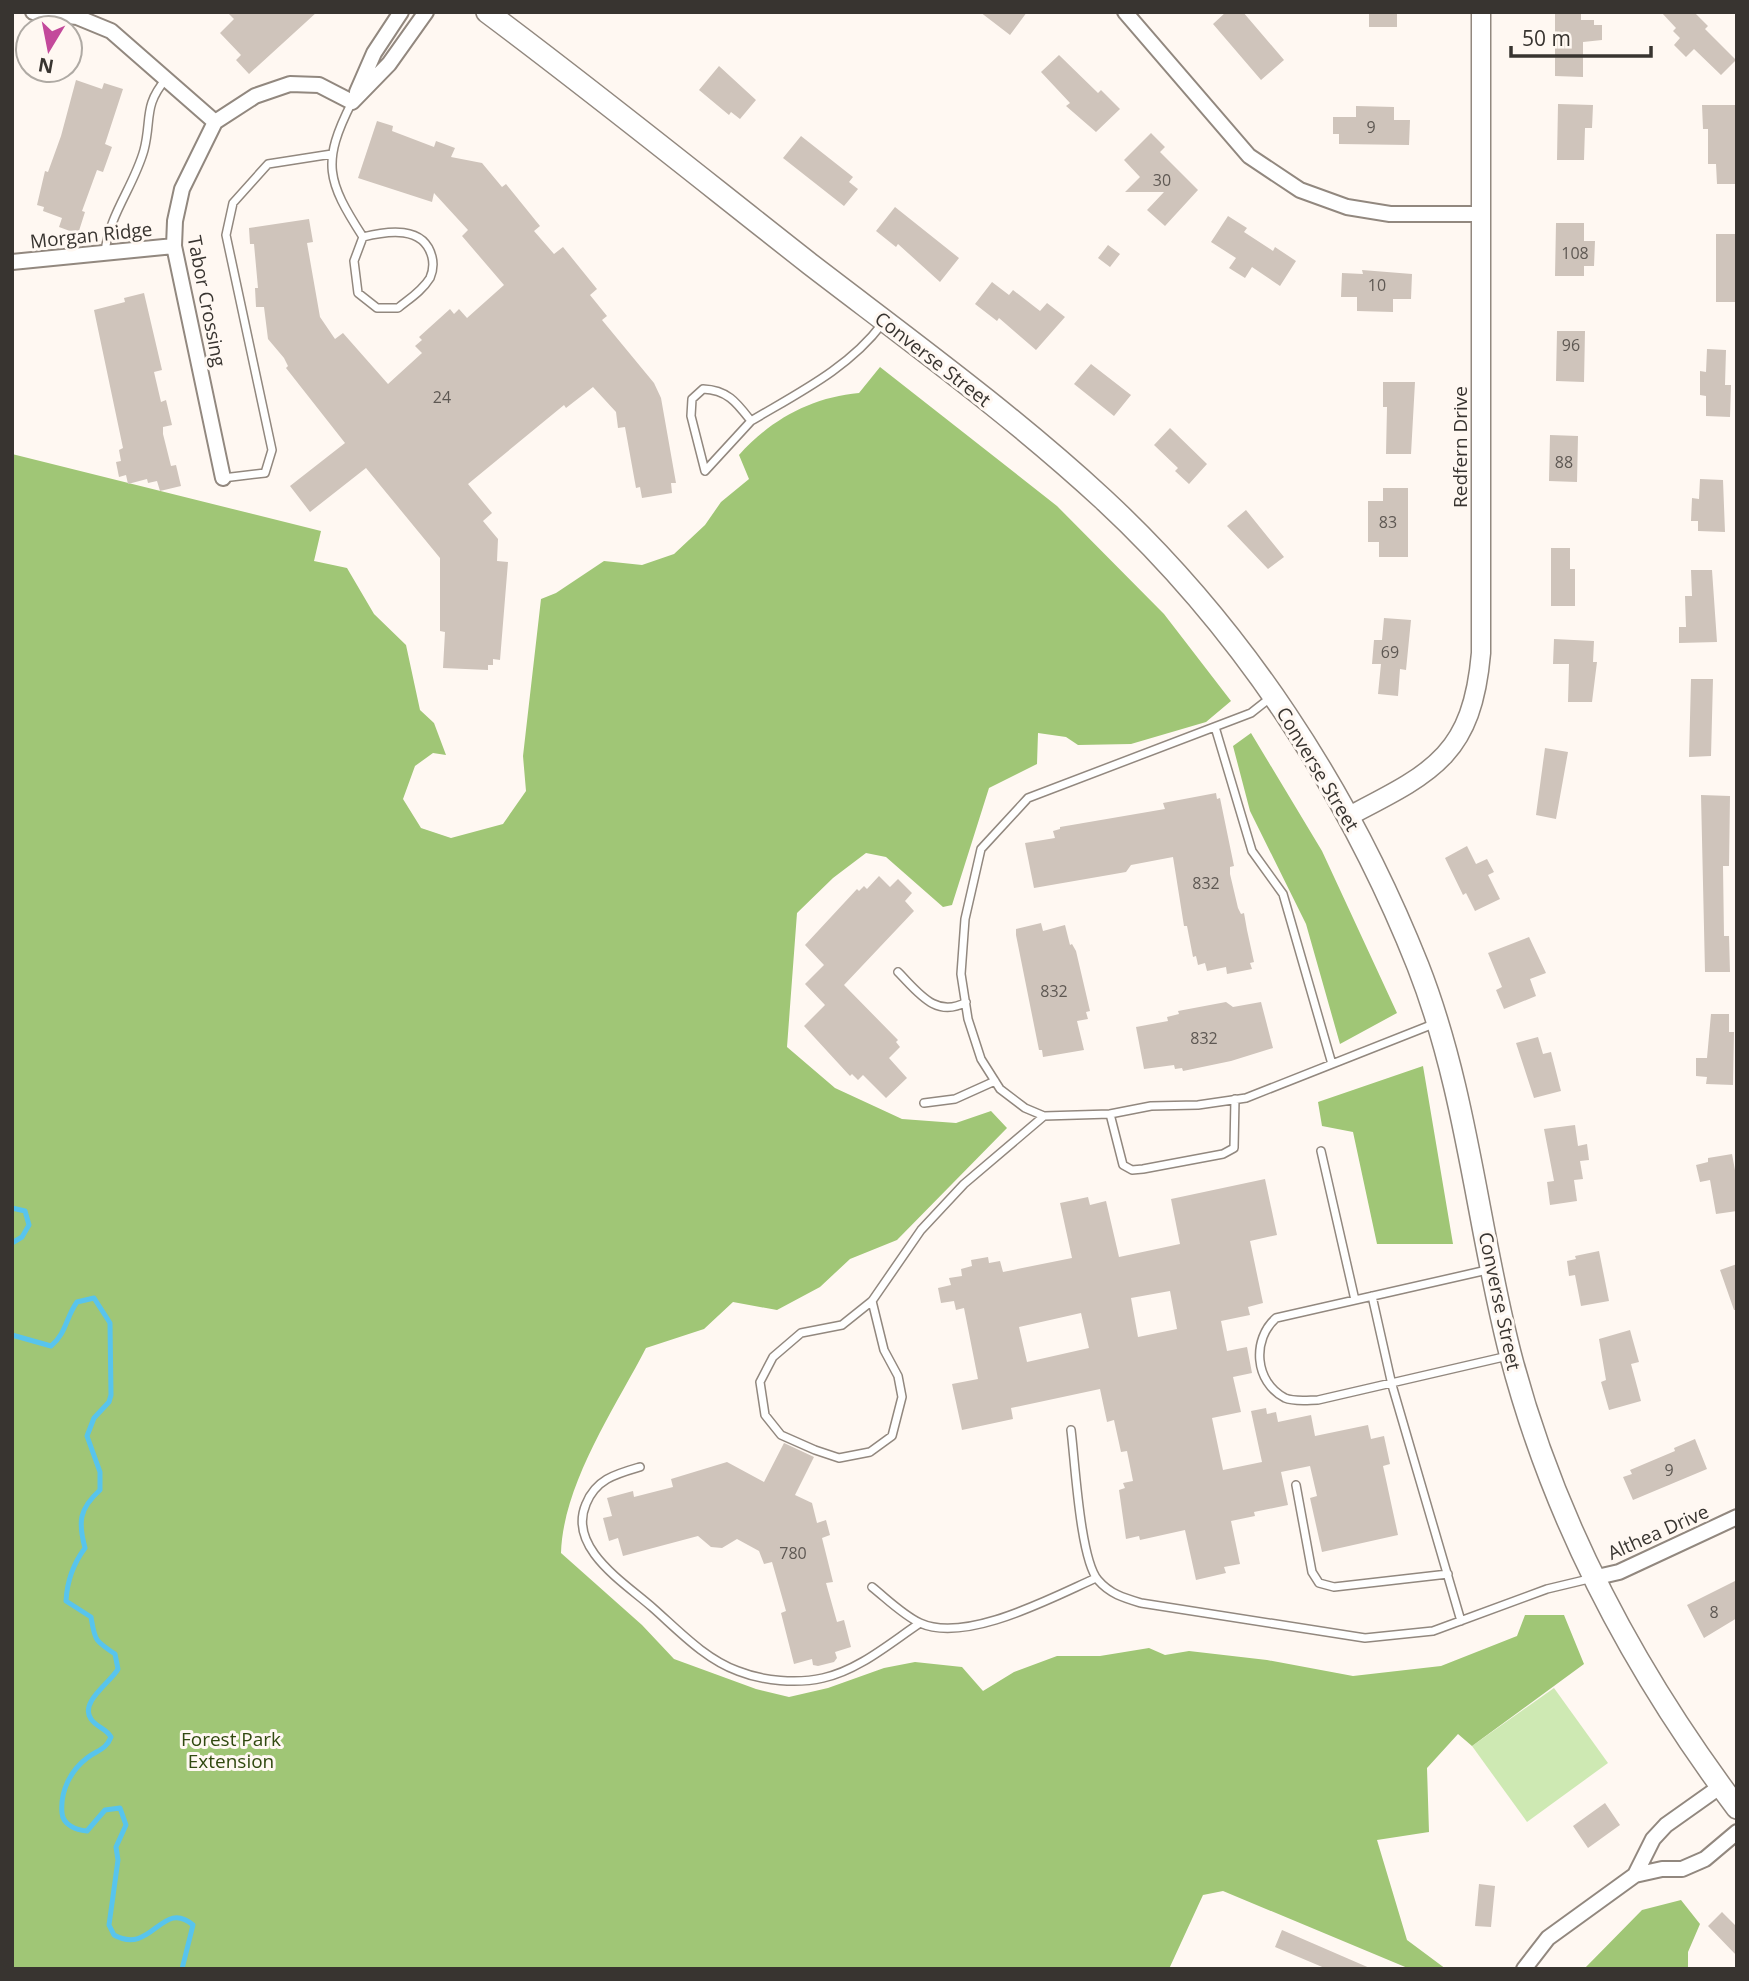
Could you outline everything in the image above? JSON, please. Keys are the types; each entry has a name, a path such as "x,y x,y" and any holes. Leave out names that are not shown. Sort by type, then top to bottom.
{"main road":[{"name":"Converse Street","path":"488,12 1041,444 1107,503 1208,610 1274,696 1348,817 1401,926 1437,1023 1464,1121 1511,1356 1547,1472 1593,1578 1654,1689 1737,1808"}],"street":[{"path":"33,12 77,17 102,25 129,44 215,121 255,96 290,84 318,85 352,102"},
{"path":"352,102 374,53 401,12"},
{"path":"352,102 389,64 426,12"},
{"path":"1125,12 1249,156 1300,190 1347,207 1390,214 1480,214"},
{"name":"Redfern Drive","path":"1348,817 1422,777 1442,760 1470,716 1478,688 1481,653 1481,12"},
{"name":"Tabor Crossing","path":"215,121 182,189 175,221 174,246 223,478"},
{"name":"Morgan Ridge","path":"12,262 174,246"},
{"name":"Althea Drive","path":"1593,1578 1619,1572 1737,1517"},
{"path":"1635,1875 1653,1839 1666,1825 1721,1786"},
{"path":"1524,1969 1548,1938 1635,1875 1662,1869 1682,1869 1705,1859 1737,1832"}],"lane":[{"path":"105,253 107,233 131,189 145,147 151,101 167,78"},
{"path":"352,102 338,130 331,154 336,189 363,237 354,261 358,293 377,308 398,308 423,287 431,276 433,260 430,250 425,242 406,233 384,232 363,237"},
{"path":"223,478 265,473 272,450 226,235 233,202 268,164 331,154"},
{"path":"751,421 732,397 718,390 703,389 692,399 691,416 705,471 751,421 825,377 864,349 885,321"},
{"path":"1274,696 1251,713 1028,798 981,849 965,919 961,974 981,1059 1000,1089 1025,1108 1044,1116 1110,1114 1152,1106 1235,1099 1270,1091 1437,1023"},
{"path":"1215,727 1252,851 1283,894 1332,1064"},
{"path":"898,972 928,1003 944,1009 966,1002"},
{"path":"924,1103 955,1100 995,1081"},
{"path":"1110,1114 1123,1165 1132,1170 1143,1169 1223,1154 1234,1148 1235,1099"},
{"path":"872,1301 884,1350 898,1376 902,1397 892,1436 870,1452 839,1458 781,1435 765,1415 760,1382 773,1357 801,1332 842,1325 872,1301 921,1230 964,1184 1044,1116"},
{"path":"1321,1151 1356,1300"},
{"path":"1492,1269 1276,1318 1266,1327 1260,1344 1260,1368 1270,1387 1287,1399 1318,1400 1511,1356"},
{"path":"1372,1296 1392,1385 1461,1622"},
{"path":"1071,1430 1080,1510 1096,1578 1113,1594 1141,1603 1365,1638 1433,1631 1547,1589 1593,1578"},
{"path":"640,1467 600,1481 582,1512 581,1531 590,1548 608,1569 706,1654 739,1672 785,1681 823,1678 868,1659 920,1623"},
{"path":"1296,1485 1311,1572 1319,1583 1334,1587 1448,1574"},
{"path":"872,1587 920,1623 945,1629 978,1625 1096,1578"}],"green space":[{"name":"Forest Park Extension","path":"880,367 1057,506 1164,614 1231,701 1206,722 1131,744 1078,745 1066,737 1038,733 1037,764 989,788 952,905 943,907 886,857 866,853 833,878 797,913 787,1047 835,1088 902,1119 956,1123 991,1111 1007,1128 897,1240 850,1259 820,1287 777,1310 733,1302 704,1329 646,1348 581,1474 564,1527 561,1553 642,1625 674,1659 756,1689 789,1697 828,1688 884,1668 915,1662 962,1667 983,1691 1014,1672 1057,1656 1100,1656 1149,1648 1165,1655 1189,1651 1267,1660 1353,1676 1441,1666 1517,1636 1525,1615 1564,1615 1584,1664 1472,1746 1458,1734 1427,1768 1429,1832 1377,1840 1407,1940 1446,1969 1410,1969 1223,1891 1203,1895 1169,1969 12,1969 12,454 321,531 314,561 347,568 374,614 406,645 420,710 434,723 446,755 433,753 415,766 403,799 421,828 451,838 503,824 526,791 523,756 541,599 556,593 604,561 642,565 674,554 705,525 721,502 749,479 739,455 751,442 793,412 825,399 859,393"},
{"path":"1251,733 1322,851 1397,1013 1340,1044 1306,924 1250,811 1233,746"},
{"path":"1423,1066 1453,1244 1377,1244 1353,1132 1322,1126 1318,1102"},
{"path":"1554,1688 1608,1763 1527,1822 1472,1746"},
{"path":"1681,1900 1700,1924 1688,1952 1688,1969 1584,1969 1642,1910"}],"building":[{"path":"227,12 317,12 249,74 236,60 241,55 220,33 234,19"},
{"path":"980,12 1027,12 1010,35"},
{"path":"1226,12 1243,12 1284,60 1261,80 1213,24"},
{"path":"1369,12 1397,12 1397,27 1369,27"},
{"path":"1555,12 1581,12 1581,20 1594,20 1594,25 1602,25 1602,40 1583,42 1583,77 1555,76"},
{"path":"1661,12 1694,12 1708,26 1705,29 1736,60 1721,75 1694,49 1686,57 1674,45 1680,38 1673,31 1676,28"},
{"path":"1059,55 1098,93 1101,90 1120,109 1096,132 1066,106 1070,103 1041,72"},
{"path":"719,66 756,100 740,119 731,112 729,115 699,90"},
{"path":"84,83 102,89 104,83 123,89 105,144 112,147 103,172 97,170 82,211 85,212 78,234 59,227 62,218 43,211 44,207 37,205 45,171 48,172 75,84"},
{"path":"1558,104 1593,105 1592,128 1585,128 1584,160 1557,160"},
{"path":"1702,105 1737,105 1737,184 1717,184 1716,164 1708,164 1708,129 1703,129"},
{"path":"1356,106 1394,107 1394,120 1410,120 1409,145 1339,144 1339,134 1333,134 1333,117 1356,117"},
{"path":"377,121 393,126 392,131 434,147 436,141 455,148 451,157 482,163 502,187 506,184 540,226 534,231 554,254 563,247 597,289 590,295 607,316 602,320 654,383 661,398 676,483 671,483 672,493 642,498 640,487 636,488 625,427 618,428 616,412 593,387 566,408 564,405 468,484 492,513 483,521 498,539 497,561 508,562 500,660 493,659 493,665 488,665 488,670 443,668 445,632 440,631 440,558 366,468 310,512 290,486 345,443 286,368 288,366 284,358 268,339 264,307 256,307 255,288 258,288 254,244 250,244 249,228 309,219 313,242 307,243 320,317 335,339 343,333 388,384 422,353 415,346 422,340 419,337 450,309 454,314 459,309 467,318 504,285 462,236 468,230 434,193 432,202 358,178"},
{"path":"1151,133 1165,147 1160,152 1198,190 1165,226 1147,210 1164,192 1125,192 1140,177 1124,160"},
{"path":"801,136 853,177 849,182 858,189 844,206 783,158"},
{"path":"895,207 959,258 940,282 898,244 896,247 876,231"},
{"path":"1228,216 1247,228 1244,232 1273,251 1275,247 1296,261 1280,286 1252,267 1245,278 1229,268 1236,258 1211,242"},
{"path":"1556,223 1584,223 1584,241 1595,241 1594,266 1584,266 1584,276 1555,276"},
{"path":"1716,234 1735,234 1735,302 1716,302"},
{"path":"1108,245 1120,254 1110,267 1098,258"},
{"path":"1362,270 1412,274 1411,299 1393,299 1393,312 1357,311 1357,297 1341,297 1342,273 1363,274"},
{"path":"992,282 1009,295 1013,290 1040,311 1047,303 1065,317 1036,350 999,318 997,321 975,304"},
{"path":"144,293 162,370 154,372 161,402 166,400 172,425 163,427 163,434 171,466 176,465 181,486 160,491 157,481 148,483 147,479 128,484 126,475 119,477 116,462 121,461 119,450 123,448 94,310 125,302 124,298"},
{"path":"1557,331 1585,331 1584,382 1556,381"},
{"path":"1707,349 1726,350 1725,385 1731,385 1730,417 1706,416 1706,396 1700,395 1700,371 1706,372"},
{"path":"1091,364 1131,395 1114,416 1074,384"},
{"path":"1383,382 1415,382 1411,454 1386,454 1387,407 1383,407"},
{"path":"1170,428 1207,464 1189,484 1175,471 1178,468 1154,445"},
{"path":"1550,435 1578,436 1577,482 1549,481"},
{"path":"1700,479 1723,480 1725,532 1698,531 1698,521 1691,521 1692,498 1699,499"},
{"path":"1383,488 1408,488 1408,557 1379,557 1379,542 1368,542 1368,501 1383,501"},
{"path":"1246,510 1284,557 1268,569 1227,526"},
{"path":"1551,548 1570,548 1570,569 1575,569 1575,606 1551,606"},
{"path":"1691,570 1712,570 1717,642 1679,643 1679,627 1686,627 1685,596 1692,596"},
{"path":"1384,618 1411,620 1406,670 1400,669 1398,696 1378,694 1381,664 1372,664 1374,640 1382,640"},
{"path":"1554,639 1594,641 1593,662 1597,662 1592,702 1568,702 1569,664 1553,664"},
{"path":"1691,679 1713,679 1711,756 1689,757"},
{"path":"1545,748 1568,752 1556,819 1536,815"},
{"path":"1216,793 1217,799 1220,798 1234,866 1230,867 1230,874 1238,908 1241,914 1244,913 1254,962 1250,963 1252,969 1227,974 1226,967 1207,971 1205,963 1198,965 1196,956 1193,957 1187,926 1184,926 1173,857 1131,865 1126,872 1034,888 1025,843 1055,838 1053,831 1060,827 1165,809 1163,803"},
{"path":"1701,795 1730,796 1729,866 1723,866 1724,936 1729,936 1730,972 1705,972"},
{"path":"1467,846 1476,864 1487,859 1494,872 1488,875 1500,899 1475,911 1466,893 1463,895 1445,858"},
{"path":"879,876 890,887 898,879 912,893 905,901 914,911 844,985 898,1040 896,1042 900,1047 889,1058 907,1078 886,1098 863,1075 858,1080 852,1074 850,1076 804,1026 825,1005 805,984 824,965 805,945 857,889 859,891 864,886 867,889"},
{"path":"1041,923 1043,931 1065,925 1070,945 1072,944 1076,951 1090,1011 1086,1012 1088,1019 1077,1021 1084,1050 1043,1057 1042,1050 1039,1050 1016,929"},
{"path":"1529,937 1546,973 1530,979 1536,996 1504,1009 1496,990 1502,987 1488,953"},
{"path":"1226,1002 1233,1007 1261,1002 1273,1048 1231,1061 1183,1071 1182,1068 1175,1069 1174,1065 1144,1069 1136,1027 1168,1021 1167,1017 1179,1014 1178,1011"},
{"path":"1711,1014 1729,1014 1729,1032 1734,1032 1733,1085 1706,1084 1707,1077 1696,1076 1696,1058 1707,1058"},
{"path":"1538,1037 1543,1054 1551,1052 1561,1091 1534,1098 1516,1043"},
{"path":"1575,1125 1578,1146 1587,1144 1589,1160 1580,1161 1583,1179 1574,1180 1577,1201 1550,1205 1547,1182 1554,1181 1544,1129"},
{"path":"1732,1154 1737,1181 1737,1211 1716,1214 1710,1180 1700,1182 1696,1165 1708,1162 1708,1158"},
{"path":"1265,1179 1277,1235 1250,1241 1263,1303 1248,1307 1250,1315 1221,1321 1227,1351 1247,1347 1252,1373 1233,1377 1241,1412 1212,1418 1223,1470 1262,1462 1251,1411 1266,1408 1267,1414 1276,1412 1278,1422 1311,1415 1315,1436 1368,1425 1371,1439 1384,1436 1390,1464 1383,1466 1398,1535 1322,1552 1310,1498 1317,1496 1310,1466 1281,1472 1288,1505 1254,1512 1255,1516 1231,1521 1240,1564 1224,1567 1226,1573 1196,1580 1185,1530 1140,1540 1139,1536 1126,1539 1119,1490 1125,1488 1123,1483 1133,1481 1127,1451 1121,1452 1114,1420 1107,1422 1100,1389 1011,1408 1013,1419 962,1430 952,1384 978,1379 964,1308 956,1310 954,1301 941,1303 938,1288 951,1285 949,1278 962,1276 961,1269 972,1266 971,1260 988,1257 989,1263 1000,1261 1003,1272 1072,1258 1060,1203 1088,1197 1090,1205 1106,1201 1119,1257 1180,1244 1171,1199","holes":["1170,1291 1177,1329 1138,1337 1131,1298","1081,1313 1089,1348 1027,1362 1019,1327"]},
{"path":"1599,1251 1609,1301 1581,1306 1575,1275 1569,1276 1567,1261 1576,1259 1575,1256"},
{"path":"1737,1264 1737,1310 1734,1310 1720,1270"},
{"path":"1630,1330 1639,1362 1631,1364 1641,1401 1609,1410 1601,1382 1606,1380 1599,1339"},
{"path":"1695,1439 1707,1469 1633,1500 1623,1477 1632,1474 1630,1470 1675,1451 1674,1448"},
{"path":"784,1443 814,1457 795,1495 812,1503 817,1523 826,1520 830,1535 822,1538 833,1582 826,1583 837,1622 844,1620 851,1647 835,1652 837,1658 834,1662 818,1666 813,1665 812,1659 794,1664 781,1613 786,1611 772,1562 764,1564 759,1551 737,1539 722,1548 711,1547 698,1536 623,1556 618,1538 609,1541 603,1518 612,1516 607,1498 633,1491 634,1497 673,1487 671,1479 727,1462 764,1482"},
{"path":"1737,1580 1737,1618 1704,1638 1687,1605"},
{"path":"1605,1803 1620,1825 1588,1848 1573,1826"},
{"path":"1479,1884 1495,1886 1491,1927 1475,1926"},
{"path":"1722,1912 1737,1927 1737,1956 1708,1926"},
{"path":"1282,1930 1372,1969 1327,1969 1275,1947"}],"waterway":[{"path":"12,1208 25,1211 29,1225 22,1237 12,1243"},
{"path":"12,1335 51,1346 60,1336 77,1302 94,1298 110,1323 111,1395 109,1402 94,1418 87,1436 100,1472 100,1490 88,1503 82,1516 81,1531 85,1548 71,1573 66,1601 91,1617 97,1639 115,1654 118,1669 92,1699 88,1713 93,1722 111,1737 107,1745 81,1763 71,1776 63,1797 62,1813 71,1826 87,1831 105,1810 120,1808 126,1825 116,1847 118,1860 109,1925 114,1935 127,1939 148,1934 173,1918 193,1925 182,1969"}]}
